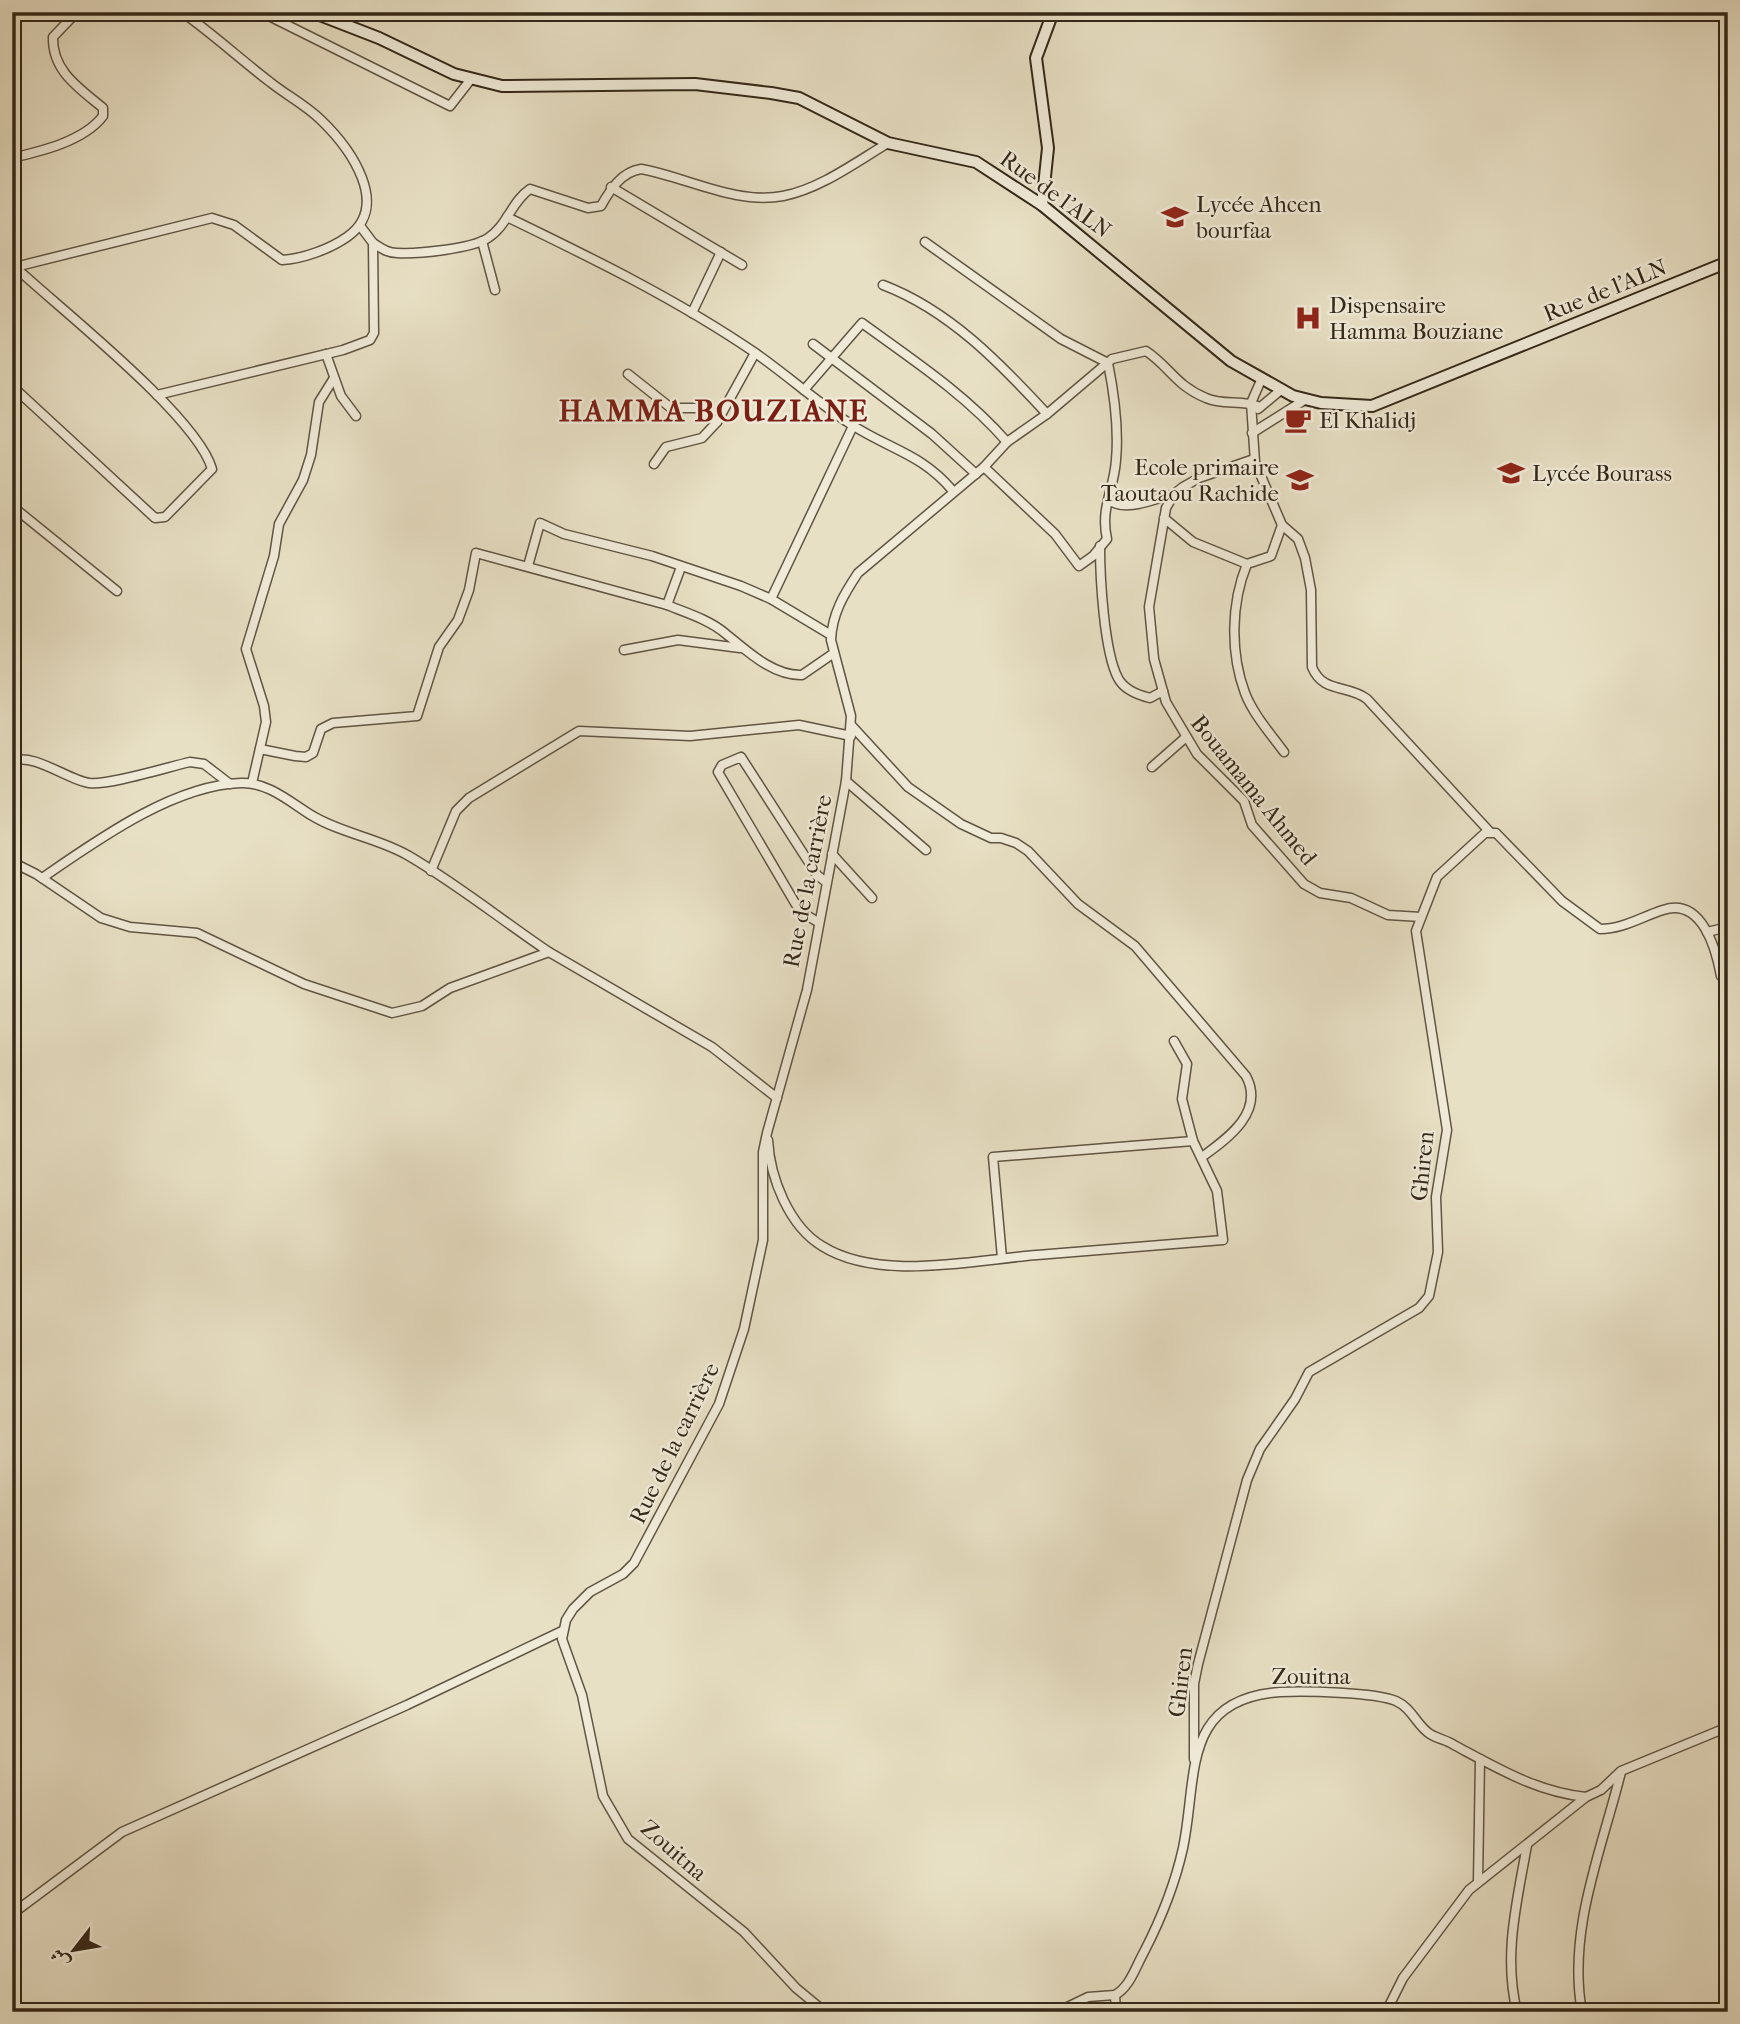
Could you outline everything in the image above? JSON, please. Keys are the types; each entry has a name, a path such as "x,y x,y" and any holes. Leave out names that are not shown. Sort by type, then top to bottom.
{"main road":[{"name":"Rue de l'ALN","path":"312,12 471,79 502,86 695,84 771,93 799,98 888,144 976,162 1042,205 1231,360 1306,399 1350,407 1372,407 1728,262"},
{"path":"1042,205 1048,148 1037,58 1053,12"}],"street":[{"path":"12,158 67,140 87,130 103,116 103,108 63,73 53,48 53,37 77,12"},
{"path":"14,266 212,218 234,225 282,260 314,252 343,240 361,227 367,202 365,190 342,143 302,104 272,84 222,40 182,12"},
{"path":"269,12 269,16 450,106 471,79"},
{"path":"361,227 373,243 385,251 397,253 453,248 482,241 498,230 530,189 589,208 601,206 611,187 633,170 641,169 734,193 782,197 804,190 888,144"},
{"path":"611,187 742,265"},
{"path":"507,217 634,278 692,313 755,353 853,426 929,465 953,491"},
{"path":"482,241 495,290"},
{"path":"925,242 1061,339 1108,363 1114,391 1116,459 1109,500 1103,514 1107,538 1093,556 1079,566 1055,534 984,467"},
{"path":"157,396 326,354 370,340 374,333 373,243"},
{"path":"692,313 720,252"},
{"path":"12,386 155,518 165,517 212,469 203,448 157,396 14,266"},
{"path":"883,285 944,316 995,359 1047,414"},
{"path":"804,390 830,356 862,323 951,388 988,419 1007,442"},
{"path":"813,344 932,434 976,474"},
{"name":"Rue de la carrière","path":"562,1630 573,1609 590,1592 623,1574 634,1563 719,1404 744,1329 763,1240 763,1152 807,990 846,781 851,725 847,691 831,635 835,615 858,573 984,467 1007,442 1047,414 1108,363 1146,351 1178,384 1209,400 1251,403"},
{"path":"654,464 666,447 702,438 717,422 755,353"},
{"path":"326,354 341,396 356,416"},
{"path":"628,374 671,408 698,408 717,422"},
{"path":"252,783 266,722 264,706 246,649 274,556 279,524 303,480 311,455 319,401 334,378"},
{"path":"1262,378 1251,403 1254,459 1282,525 1298,539 1305,558 1311,590 1312,667 1316,676 1335,689 1362,695 1367,699 1489,831 1496,833 1562,901 1600,929 1624,926 1667,909 1683,909 1695,916 1707,932 1721,976"},
{"path":"1250,415 1282,388"},
{"path":"1252,433 1306,399"},
{"path":"1251,403 1260,407"},
{"path":"771,600 853,426"},
{"path":"1109,500 1115,504 1139,504 1174,494 1199,478 1254,459"},
{"name":"Bouamama Ahmed","path":"1174,494 1164,518 1149,607 1154,659 1163,691 1185,738 1244,801 1252,825 1311,889 1351,898 1388,915 1421,917"},
{"path":"12,506 117,591"},
{"path":"1164,518 1193,542 1247,564 1271,556 1282,525"},
{"path":"528,566 540,523 564,534 681,567 771,600 831,635"},
{"path":"1100,546 1103,613 1117,677 1129,690 1145,697 1150,698 1163,691"},
{"path":"260,749 306,757 313,753 321,729 333,723 417,716 439,647 452,632 469,590 476,553 667,604 726,634 740,648"},
{"name":"Bouamama Ahmed","path":"1247,564 1235,618 1239,672 1254,710 1284,752"},
{"path":"667,604 681,567"},
{"path":"624,650 678,640 740,648 796,675 802,675 834,653"},
{"path":"431,871 456,811 469,798 579,731 690,736 799,724 851,736"},
{"path":"851,725 908,787 961,824 991,838 1016,843 1028,851 1078,904 1135,946 1246,1076 1252,1088 1248,1112 1225,1140 1202,1157"},
{"path":"1152,766 1185,738"},
{"path":"818,922 801,912 795,903 718,772 722,765 741,757 817,875 826,882"},
{"path":"12,762 17,758 32,760 90,783 190,762 204,764 230,784"},
{"path":"846,781 926,850"},
{"path":"42,878 136,816 164,803 230,784 252,783 277,793 312,816 386,844 431,871 549,952 645,1011 712,1047 777,1098"},
{"name":"Ghiren","path":"1194,1759 1194,1684 1198,1664 1247,1480 1260,1449 1295,1399 1309,1372 1371,1339 1419,1308 1429,1296 1438,1252 1436,1197 1447,1130 1416,931 1437,877 1489,831"},
{"path":"832,854 872,898"},
{"path":"12,862 42,878 101,918 130,927 197,933 304,984 392,1013 411,1011 450,988 549,952"},
{"path":"1707,932 1728,928"},
{"path":"768,1130 772,1167 785,1199 801,1227 823,1247 847,1258 889,1265 1223,1240 1217,1191 1193,1141 1182,1099 1187,1064 1174,1041"},
{"path":"1002,1258 993,1157 1193,1141"},
{"path":"12,1914 122,1832 407,1705 562,1630"},
{"name":"Zouitna","path":"562,1630 562,1639 582,1695 603,1796 628,1839 744,1932 796,1988 825,2012"},
{"name":"Zouitna","path":"1115,1996 1127,1984 1155,1930 1177,1872 1184,1844 1194,1759 1211,1725 1226,1710 1254,1696 1281,1692 1383,1698 1397,1702 1406,1707 1427,1732 1522,1782 1586,1797"},
{"path":"1386,2012 1403,1978 1478,1882 1586,1797 1601,1790 1621,1771 1728,1727"},
{"path":"1478,1882 1480,1759"},
{"path":"1582,2012 1577,1986 1581,1933 1621,1771"},
{"path":"1517,2012 1510,1982 1509,1949 1527,1845"},
{"path":"1057,2012 1088,1997 1115,1996 1116,2012"}],"place":[{"name":"Lycée Ahcen bourfaa","path":"1175,217"},
{"name":"Dispensaire Hamma Bouziane","path":"1308,318"},
{"name":"El Khalidj","path":"1298,420"},
{"name":"Lycée Bourass","path":"1511,473"},
{"name":"Ecole primaire Taoutaou Rachide","path":"1300,480"}],"district":[{"name":"HAMMA BOUZIANE","path":"714,411"}]}
